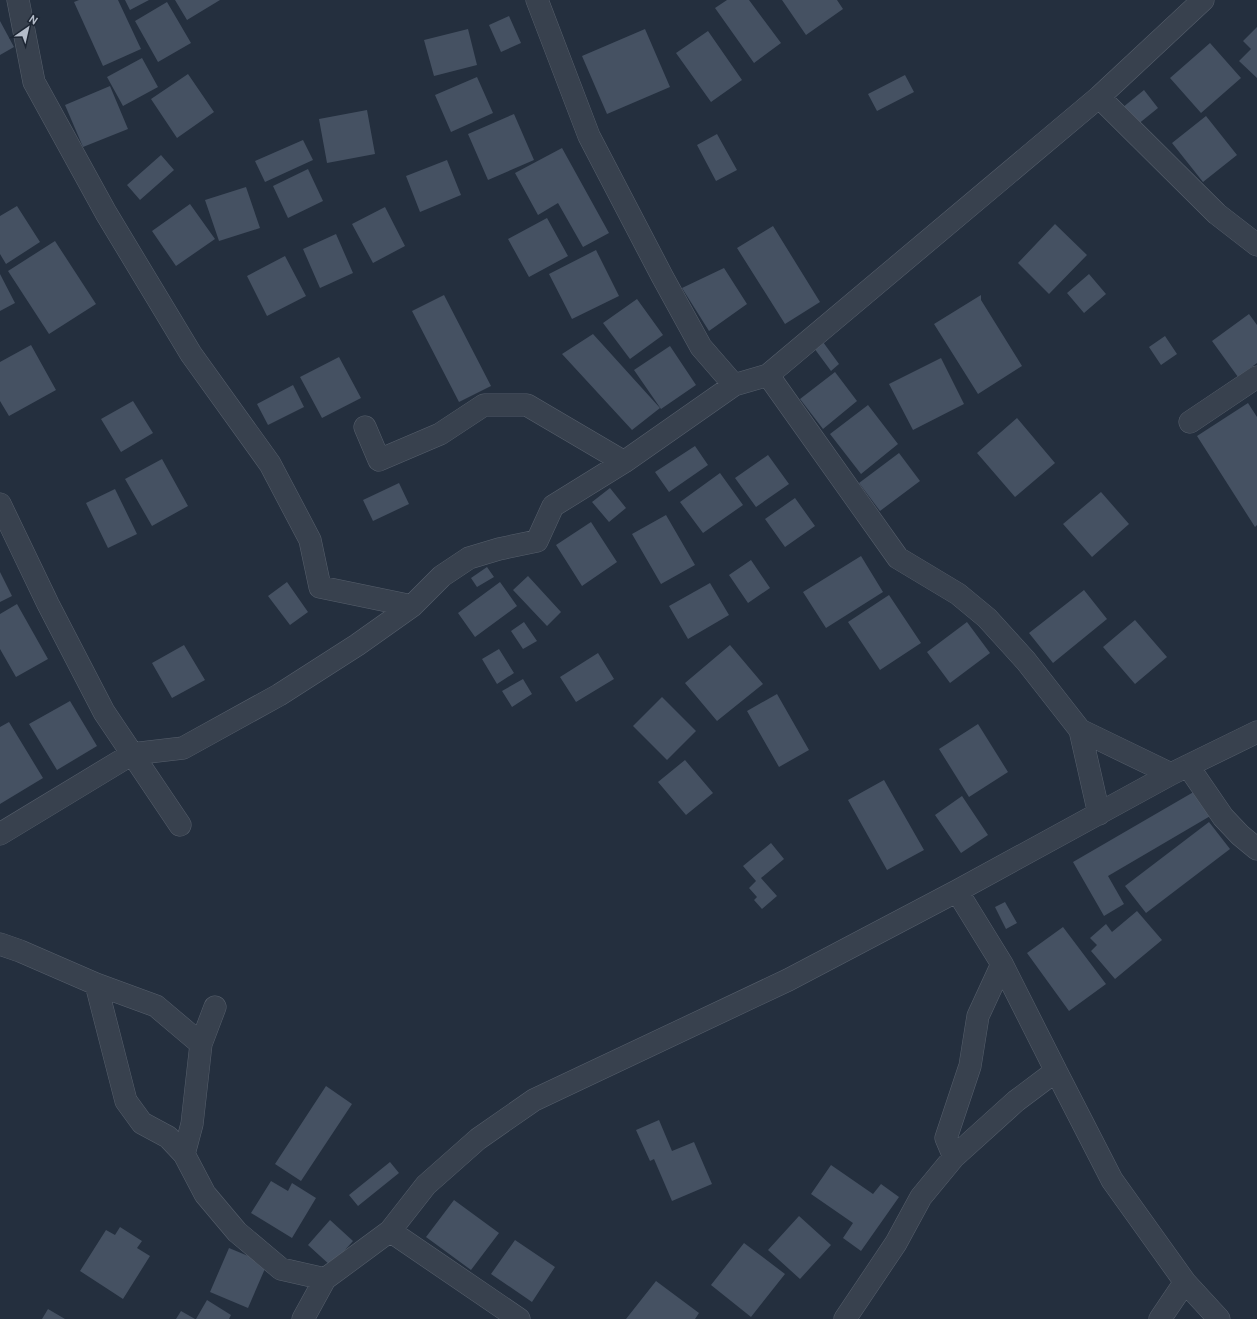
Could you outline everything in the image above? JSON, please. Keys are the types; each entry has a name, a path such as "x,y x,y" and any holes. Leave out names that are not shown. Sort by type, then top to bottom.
{"street":[{"path":"18,0 34,82 106,213 191,354 270,464 310,540 320,587 412,606"},
{"path":"537,0 589,136 701,347 734,385"},
{"path":"0,834 132,754 183,748 279,695 357,645 412,606 442,576 468,558 499,549 537,541 553,506 624,462 734,385 768,375 1099,97 1203,0"},
{"path":"1099,97 1217,214 1257,246"},
{"path":"768,375 898,558 958,594 987,618 1026,662 1080,730 1099,814"},
{"path":"1190,422 1257,377"},
{"path":"365,427 379,460 440,434 484,405 527,405 624,462"},
{"path":"0,504 48,604 104,712 180,826"},
{"path":"1080,730 1180,770 1240,835 1257,849"},
{"path":"303,1319 325,1279 390,1231 426,1185 478,1139 534,1100 788,980 957,891 1180,770 1257,732"},
{"path":"957,891 1002,964 1112,1180 1185,1282 1219,1319"},
{"path":"0,944 20,951 96,984 156,1006 201,1044"},
{"path":"954,1158 946,1138 970,1066 978,1016 1002,964"},
{"path":"96,984 126,1101 142,1123 168,1137 184,1154 205,1194 237,1232 281,1269 325,1279"},
{"path":"184,1154 192,1124 201,1044 216,1007"},
{"path":"845,1319 896,1243 921,1197 954,1158 1016,1101 1056,1071"},
{"path":"390,1231 519,1319"},
{"path":"1160,1319 1185,1282"}],"building":[{"path":"79,0 118,0 141,49 103,66 74,2"},
{"path":"125,0 149,0 130,10"},
{"path":"175,0 220,0 187,20"},
{"path":"727,0 749,0 781,43 754,63 715,8"},
{"path":"782,0 837,0 843,9 806,35"},
{"path":"167,2 191,43 158,62 135,21"},
{"path":"509,16 521,43 501,52 489,25"},
{"path":"0,21 14,47 0,55"},
{"path":"1257,27 1257,78 1239,61 1251,49 1243,41"},
{"path":"468,29 477,65 434,76 424,40"},
{"path":"645,29 670,87 607,114 582,56"},
{"path":"708,31 742,80 711,102 676,53"},
{"path":"1210,43 1241,78 1201,113 1170,78"},
{"path":"142,58 158,87 123,106 107,77"},
{"path":"188,74 214,112 177,138 151,99"},
{"path":"905,75 914,92 877,111 868,94"},
{"path":"477,77 493,113 451,132 435,95"},
{"path":"110,86 128,129 83,147 65,105"},
{"path":"1144,90 1158,108 1137,125 1122,108"},
{"path":"367,110 375,154 327,163 319,119"},
{"path":"514,114 534,160 488,180 468,134"},
{"path":"1206,116 1237,155 1203,182 1172,143"},
{"path":"717,134 737,170 716,181 697,145"},
{"path":"303,140 313,160 265,182 255,161"},
{"path":"562,148 609,233 583,247 558,203 538,215 515,173"},
{"path":"161,155 174,170 140,200 127,185"},
{"path":"447,160 461,195 420,212 406,176"},
{"path":"308,169 323,201 288,218 273,186"},
{"path":"246,187 260,228 219,241 205,200"},
{"path":"190,204 215,239 176,266 152,231"},
{"path":"17,206 40,242 6,264 0,254 0,216"},
{"path":"385,207 405,246 373,263 352,224"},
{"path":"547,218 568,256 529,277 508,239"},
{"path":"1055,224 1087,255 1049,294 1018,263"},
{"path":"773,226 820,302 785,324 737,248"},
{"path":"336,234 353,273 320,288 303,249"},
{"path":"55,241 96,304 49,334 8,271"},
{"path":"596,250 619,296 572,319 549,274"},
{"path":"285,256 306,296 267,316 247,276"},
{"path":"724,268 747,304 709,331 682,288"},
{"path":"0,274 15,303 0,311"},
{"path":"1089,274 1106,294 1084,313 1067,293"},
{"path":"444,295 491,386 459,402 412,311"},
{"path":"981,295 981,300 1022,366 978,394 934,324"},
{"path":"637,299 663,335 630,359 603,323"},
{"path":"1249,314 1257,325 1257,363 1238,377 1212,341"},
{"path":"593,334 660,408 632,430 562,354"},
{"path":"1165,336 1177,354 1161,365 1149,347"},
{"path":"823,342 839,364 831,371 814,348"},
{"path":"31,345 56,390 9,416 0,401 0,362"},
{"path":"670,346 696,385 661,409 634,370"},
{"path":"339,357 361,398 322,418 300,377"},
{"path":"941,358 964,404 913,430 889,384"},
{"path":"835,372 857,401 823,429 800,399"},
{"path":"293,385 304,407 268,425 257,404"},
{"path":"133,401 153,433 121,452 101,419"},
{"path":"1248,403 1257,417 1257,525 1255,527 1197,436"},
{"path":"868,405 898,444 861,474 830,434"},
{"path":"1017,418 1055,463 1015,497 977,453"},
{"path":"695,446 708,465 669,492 655,472"},
{"path":"899,453 920,481 880,511 859,483"},
{"path":"768,455 789,484 756,507 735,478"},
{"path":"162,459 188,506 152,526 125,479"},
{"path":"720,473 743,505 703,533 680,502"},
{"path":"399,483 409,504 373,521 363,500"},
{"path":"610,488 626,508 609,522 592,502"},
{"path":"115,489 137,534 108,548 86,503"},
{"path":"1101,492 1129,524 1092,557 1063,524"},
{"path":"795,498 815,526 785,547 765,519"},
{"path":"666,515 695,565 661,584 632,534"},
{"path":"591,522 617,562 582,586 556,545"},
{"path":"861,556 883,592 826,628 803,592"},
{"path":"751,560 770,588 748,603 729,575"},
{"path":"487,567 494,577 477,587 471,578"},
{"path":"0,572 12,596 0,602"},
{"path":"528,576 561,612 547,626 513,590"},
{"path":"287,582 308,612 290,625 268,596"},
{"path":"500,582 517,606 475,637 458,613"},
{"path":"710,583 729,615 688,639 669,606"},
{"path":"1084,590 1107,619 1053,663 1029,633"},
{"path":"889,595 921,643 880,670 848,622"},
{"path":"17,604 48,659 16,677 0,649 0,614"},
{"path":"1135,620 1167,657 1135,684 1103,647"},
{"path":"524,622 537,641 523,649 511,631"},
{"path":"967,622 990,653 950,683 927,652"},
{"path":"184,645 205,680 172,698 152,663"},
{"path":"730,645 763,684 717,721 685,683"},
{"path":"499,649 514,673 497,684 482,659"},
{"path":"598,653 614,679 576,702 560,677"},
{"path":"523,679 532,694 512,707 502,691"},
{"path":"777,694 809,750 779,767 747,711"},
{"path":"662,697 696,731 667,760 633,726"},
{"path":"70,701 97,746 57,770 29,724"},
{"path":"9,722 43,778 0,804 0,727"},
{"path":"978,724 1008,772 969,797 939,749"},
{"path":"685,760 713,793 686,815 658,782"},
{"path":"884,780 924,850 887,870 848,800"},
{"path":"1197,790 1212,815 1108,876 1124,904 1104,916 1073,862"},
{"path":"962,796 988,835 961,853 935,815"},
{"path":"1209,822 1230,849 1146,913 1125,886"},
{"path":"771,843 784,859 761,878 777,896 762,909 754,900 757,897 749,888 756,881 743,866"},
{"path":"1005,902 1017,923 1006,929 995,907"},
{"path":"1137,911 1162,940 1115,979 1091,951 1097,945 1090,938 1106,924 1112,932"},
{"path":"1063,927 1106,984 1069,1011 1027,953"},
{"path":"326,1086 352,1104 301,1181 275,1164"},
{"path":"659,1120 672,1151 694,1142 712,1184 672,1201 654,1159 650,1161 636,1130"},
{"path":"390,1162 399,1173 358,1206 349,1195"},
{"path":"831,1165 873,1194 881,1184 899,1197 861,1251 843,1238 853,1223 811,1194"},
{"path":"271,1181 288,1191 292,1183 316,1198 292,1238 251,1213"},
{"path":"454,1200 499,1233 471,1270 426,1237"},
{"path":"799,1216 831,1245 800,1279 768,1250"},
{"path":"330,1220 353,1241 331,1266 308,1245"},
{"path":"120,1227 142,1241 137,1248 150,1256 123,1299 80,1271 106,1230 115,1235"},
{"path":"515,1240 555,1267 532,1302 491,1274"},
{"path":"744,1243 785,1274 751,1317 711,1285"},
{"path":"229,1248 267,1264 248,1308 210,1292"},
{"path":"656,1281 699,1313 695,1319 626,1319"},
{"path":"207,1300 231,1315 229,1319 196,1319"},
{"path":"48,1309 65,1319 42,1319"},
{"path":"181,1311 195,1319 176,1319"}]}
